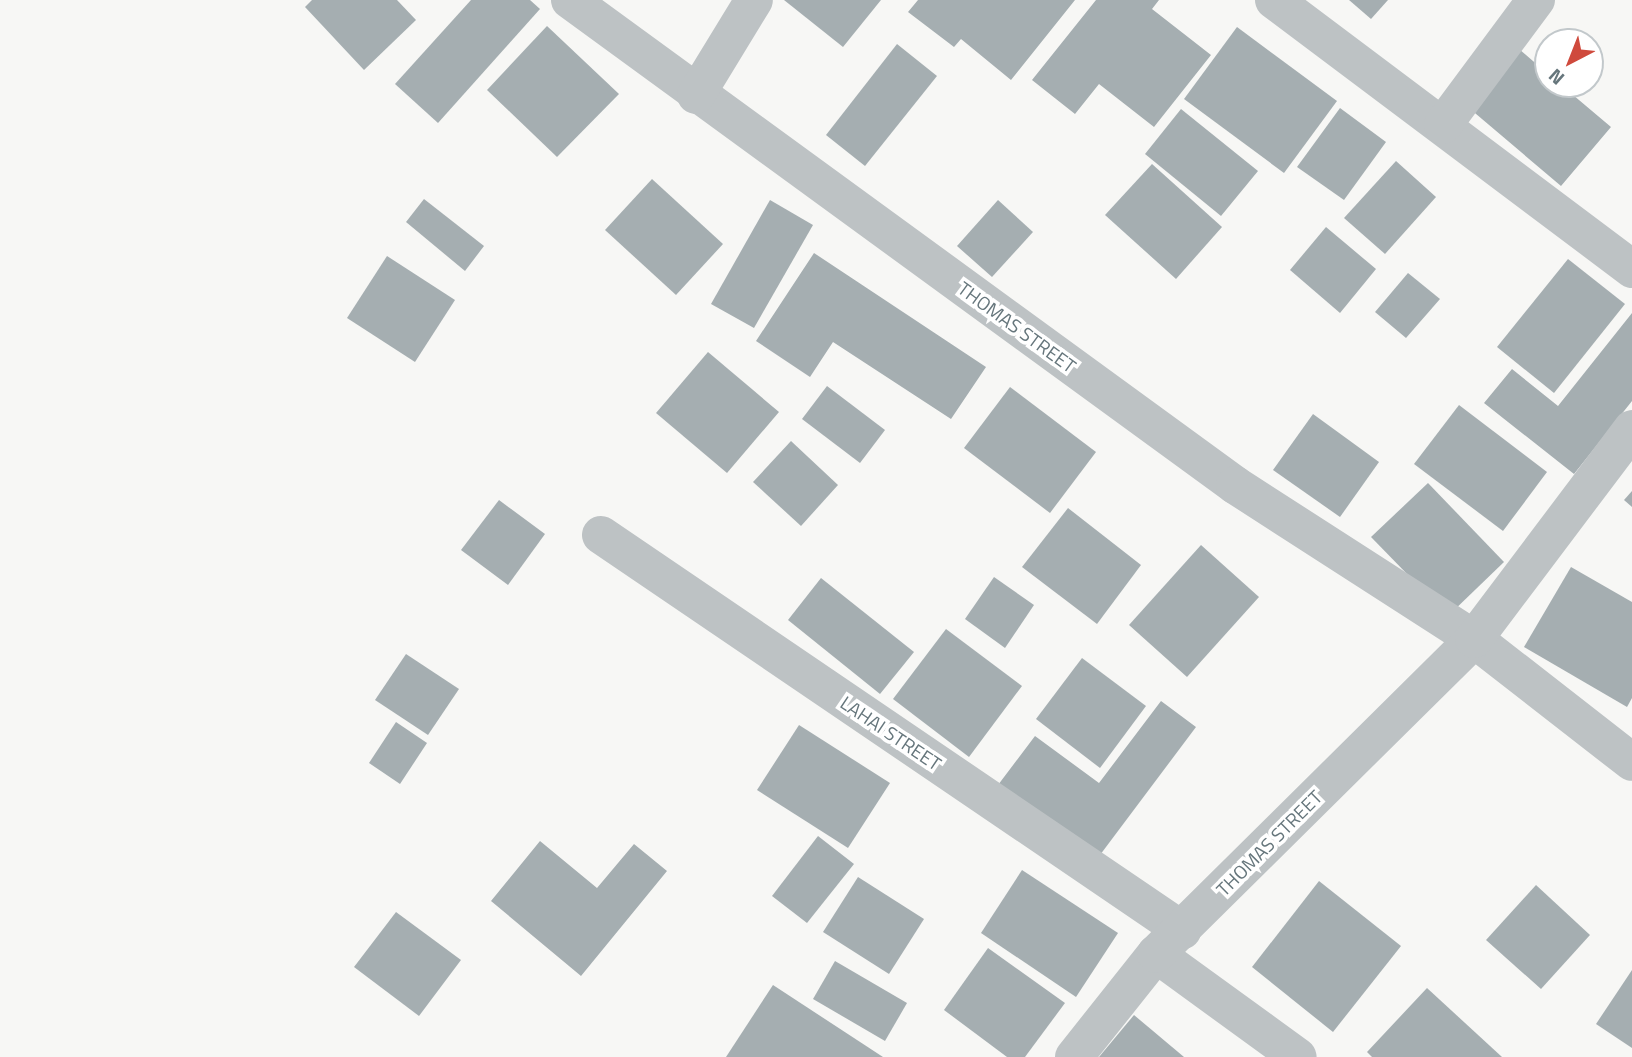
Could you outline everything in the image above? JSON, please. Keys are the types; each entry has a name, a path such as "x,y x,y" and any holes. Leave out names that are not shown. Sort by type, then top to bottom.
{"street":[{"name":"THOMAS STREET","path":"570,0 696,95 1236,485 1474,639 1632,762"},
{"path":"696,95 754,0"},
{"path":"1274,0 1632,269"},
{"path":"1443,125 1536,0"},
{"name":"THOMAS STREET","path":"1074,1057 1169,942 1474,639 1632,429"},
{"name":"LAHAI STREET","path":"601,535 1169,942 1298,1057"}],"building":[{"path":"312,0 397,0 416,20 364,70 305,7"},
{"path":"471,0 530,0 540,9 438,123 395,84"},
{"path":"784,0 881,0 843,47"},
{"path":"918,0 1075,0 1011,80 961,39 954,47 908,12"},
{"path":"1096,0 1159,0 1152,9 1211,55 1154,127 1099,84 1075,114 1032,80"},
{"path":"1349,0 1388,0 1371,19"},
{"path":"547,26 619,94 557,157 487,90"},
{"path":"1237,27 1337,101 1284,173 1184,99"},
{"path":"897,44 937,76 865,166 826,135"},
{"path":"1519,49 1534,62 1534,98 1577,98 1611,127 1561,186 1469,108"},
{"path":"1340,108 1386,142 1344,200 1297,167"},
{"path":"1181,109 1258,171 1221,216 1145,154"},
{"path":"1396,161 1436,197 1385,254 1344,218"},
{"path":"1152,164 1222,227 1176,279 1105,215"},
{"path":"652,179 723,244 676,295 605,230"},
{"path":"424,199 484,246 465,271 406,222"},
{"path":"770,200 813,225 754,328 711,304"},
{"path":"998,200 1033,232 992,277 957,246"},
{"path":"1326,227 1376,269 1340,313 1290,270"},
{"path":"814,253 986,367 951,419 833,342 810,377 756,341"},
{"path":"387,256 455,300 415,362 347,318"},
{"path":"1568,259 1625,304 1554,393 1497,347"},
{"path":"1408,273 1440,299 1406,338 1375,312"},
{"path":"1632,313 1632,401 1574,474 1484,403 1512,369 1558,406"},
{"path":"708,352 779,412 727,473 656,413"},
{"path":"827,386 885,430 860,463 802,419"},
{"path":"1010,387 1096,452 1050,513 964,448"},
{"path":"1459,405 1547,472 1503,531 1414,464"},
{"path":"1313,414 1379,462 1340,517 1273,470"},
{"path":"791,441 838,485 801,526 753,482"},
{"path":"1428,483 1504,562 1448,616 1371,537"},
{"path":"1632,491 1632,507 1624,500"},
{"path":"499,500 545,534 508,585 461,550"},
{"path":"1068,508 1141,565 1097,624 1022,567"},
{"path":"1201,545 1259,597 1187,677 1129,625"},
{"path":"1571,567 1632,602 1632,698 1627,707 1524,647"},
{"path":"994,577 1034,605 1005,648 965,619"},
{"path":"821,578 914,652 880,694 788,620"},
{"path":"946,629 1022,686 969,757 893,699"},
{"path":"406,654 459,689 428,735 375,700"},
{"path":"1082,658 1146,706 1100,768 1036,719"},
{"path":"1161,701 1196,727 1097,859 998,785 1035,736 1099,783"},
{"path":"396,722 427,743 400,784 369,763"},
{"path":"799,725 890,783 848,848 757,790"},
{"path":"818,836 854,864 807,923 772,896"},
{"path":"540,841 597,888 634,844 667,871 581,976 491,901"},
{"path":"1022,870 1118,933 1076,997 981,933"},
{"path":"858,877 924,919 889,974 823,932"},
{"path":"1319,881 1401,946 1333,1032 1252,967"},
{"path":"1536,885 1590,935 1541,989 1486,940"},
{"path":"396,912 461,960 419,1016 354,967"},
{"path":"988,948 1065,1003 1025,1057 1007,1057 944,1010"},
{"path":"835,961 907,1003 885,1041 813,999"},
{"path":"1632,970 1632,1048 1596,1024"},
{"path":"773,985 883,1057 726,1057"},
{"path":"1427,988 1502,1057 1372,1057 1367,1052"},
{"path":"1134,1015 1184,1057 1099,1057"}]}
